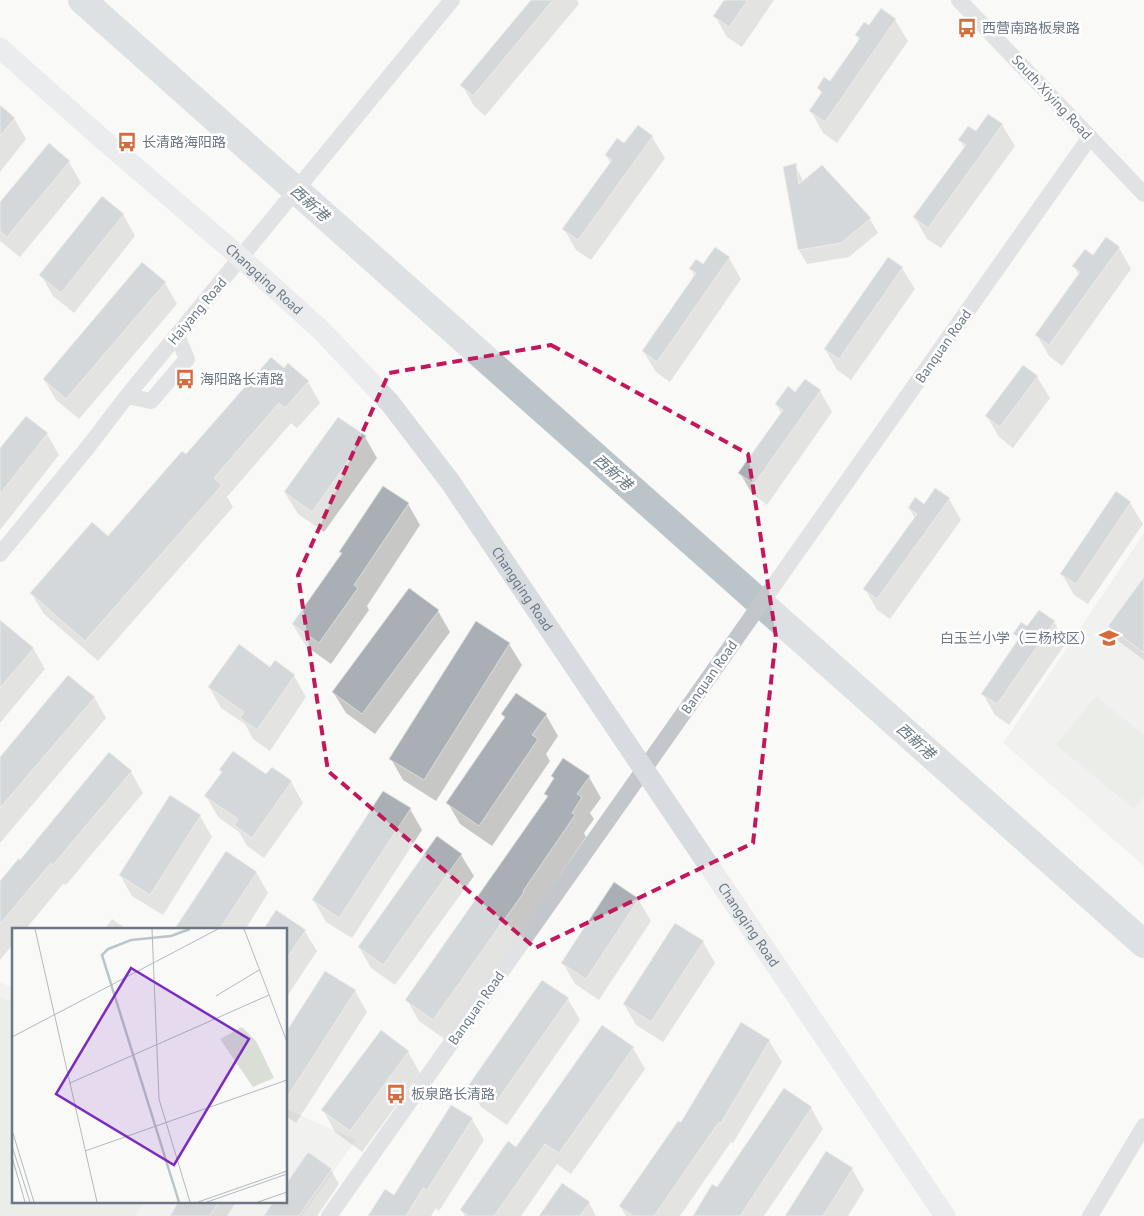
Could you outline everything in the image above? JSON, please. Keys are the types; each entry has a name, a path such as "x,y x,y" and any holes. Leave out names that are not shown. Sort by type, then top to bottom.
{"main road":[{"name":"Changqing Road","path":"0,48 322,331 390,403 450,484 944,1216"}],"street":[{"name":"Haiyang Road","path":"0,554 452,0"},
{"name":"South Xiying Road","path":"959,0 1144,194"},
{"name":"Banquan Road","path":"329,1216 1090,137"},
{"path":"127,396 151,401 187,359 177,336"},
{"path":"1090,1216 1144,1126"}],"highlighted area":[{"path":"551,345 748,454 776,637 753,843 535,948 328,771 298,575 389,373"}],"shaded area":[{"name":"白玉兰小学（三杨校区）","path":"1144,533 1144,866 1003,743"},
{"path":"1096,696 1144,735 1144,797 1134,809 1056,745"},
{"path":"0,982 12,987 12,1204 288,1204 288,1110 356,1140 302,1216 0,1216"},
{"path":"0,997 12,1002 12,1204 143,1204 135,1216 0,1216"}],"building":[{"path":"531,0 553,0 473,96 460,85"},
{"path":"724,0 748,0 729,27 713,16"},
{"path":"881,8 896,19 825,122 809,111 822,92 817,88 824,77 830,81 860,38 855,35 864,22 869,25"},
{"path":"0,105 15,118 0,136"},
{"path":"988,114 1003,124 928,228 913,217 966,145 958,140 968,126 976,131"},
{"path":"638,125 653,136 578,240 562,229 612,160 605,155 617,138 624,143"},
{"path":"49,143 70,161 7,237 0,231 0,202"},
{"path":"796,163 799,184 822,165 871,218 841,243 798,250 783,167"},
{"path":"102,196 124,214 61,293 39,275"},
{"path":"1106,237 1120,247 1049,345 1035,335 1080,272 1072,266 1085,249 1093,255"},
{"path":"715,247 730,257 657,362 642,351 696,273 689,269 696,259 703,264"},
{"path":"888,257 903,267 839,359 824,349"},
{"path":"142,262 166,282 66,399 43,379"},
{"path":"271,357 284,368 288,363 309,381 285,408 279,403 214,478 222,485 85,641 30,593 92,522 108,536 182,451 186,454"},
{"path":"1023,365 1038,376 1000,427 985,416"},
{"path":"805,379 821,390 754,484 738,473 783,410 775,404 788,386 795,392"},
{"path":"26,416 48,433 0,494 0,448"},
{"path":"338,417 366,436 312,512 284,492"},
{"path":"383,486 409,503 354,585 358,588 319,643 292,624 342,553 339,552"},
{"path":"935,488 950,498 877,599 863,589 917,514 908,508 915,497 924,504"},
{"path":"1116,491 1131,502 1076,584 1060,574"},
{"path":"1144,577 1144,653 1108,626"},
{"path":"409,588 439,610 362,714 332,692"},
{"path":"1039,610 1055,621 997,704 981,694 1019,638 1013,634 1021,622 1027,626"},
{"path":"0,620 34,648 0,688"},
{"path":"476,621 510,643 424,780 389,759"},
{"path":"239,644 270,667 275,660 295,675 257,730 240,718 244,712 208,687"},
{"path":"68,675 95,697 0,808 0,757"},
{"path":"516,693 547,714 532,735 538,739 479,826 446,803 505,717 501,714"},
{"path":"233,751 266,774 272,767 292,781 252,838 234,825 238,819 204,796 222,772 219,770"},
{"path":"109,752 132,771 53,865 51,863 0,924 0,881 19,858 20,860"},
{"path":"563,758 590,776 577,794 582,797 572,813 575,815 524,892 433,1020 405,1000 548,796 544,794 554,778 551,776"},
{"path":"383,791 411,808 339,918 312,900"},
{"path":"170,795 201,815 150,895 119,875"},
{"path":"437,836 462,854 383,965 358,947"},
{"path":"226,851 257,872 220,928 175,928"},
{"path":"614,882 639,899 586,979 561,963"},
{"path":"276,910 306,930 288,956 288,928 264,928"},
{"path":"675,923 704,941 651,1022 623,1004"},
{"path":"325,971 356,990 288,1096 288,1029"},
{"path":"542,980 569,998 494,1105 468,1086"},
{"path":"741,1022 770,1040 721,1123 719,1122 654,1216 633,1216 619,1206 678,1121 681,1122"},
{"path":"602,1025 634,1047 559,1153 545,1144 494,1216 469,1216 460,1210 508,1141 516,1147"},
{"path":"381,1030 409,1051 350,1131 321,1110"},
{"path":"784,1088 812,1107 740,1216 693,1216 712,1184 717,1187"},
{"path":"451,1105 473,1118 427,1190 423,1188 406,1216 368,1216 385,1189 394,1195"},
{"path":"826,1151 853,1168 823,1216 785,1216"},
{"path":"308,1152 332,1169 299,1216 264,1216 272,1204 288,1204 288,1181"},
{"path":"562,1183 590,1202 580,1216 539,1216"},
{"path":"177,1204 218,1204 210,1216 170,1216"}],"waterway":[{"name":"西新港","path":"82,0 1144,944"}],"place":[{"name":"西营南路板泉路","path":"967,28"},
{"name":"长清路海阳路","path":"127,142"},
{"name":"海阳路长清路","path":"185,379"},
{"name":"白玉兰小学（三杨校区）","path":"1109,638"},
{"name":"板泉路长清路","path":"396,1094"}]}
